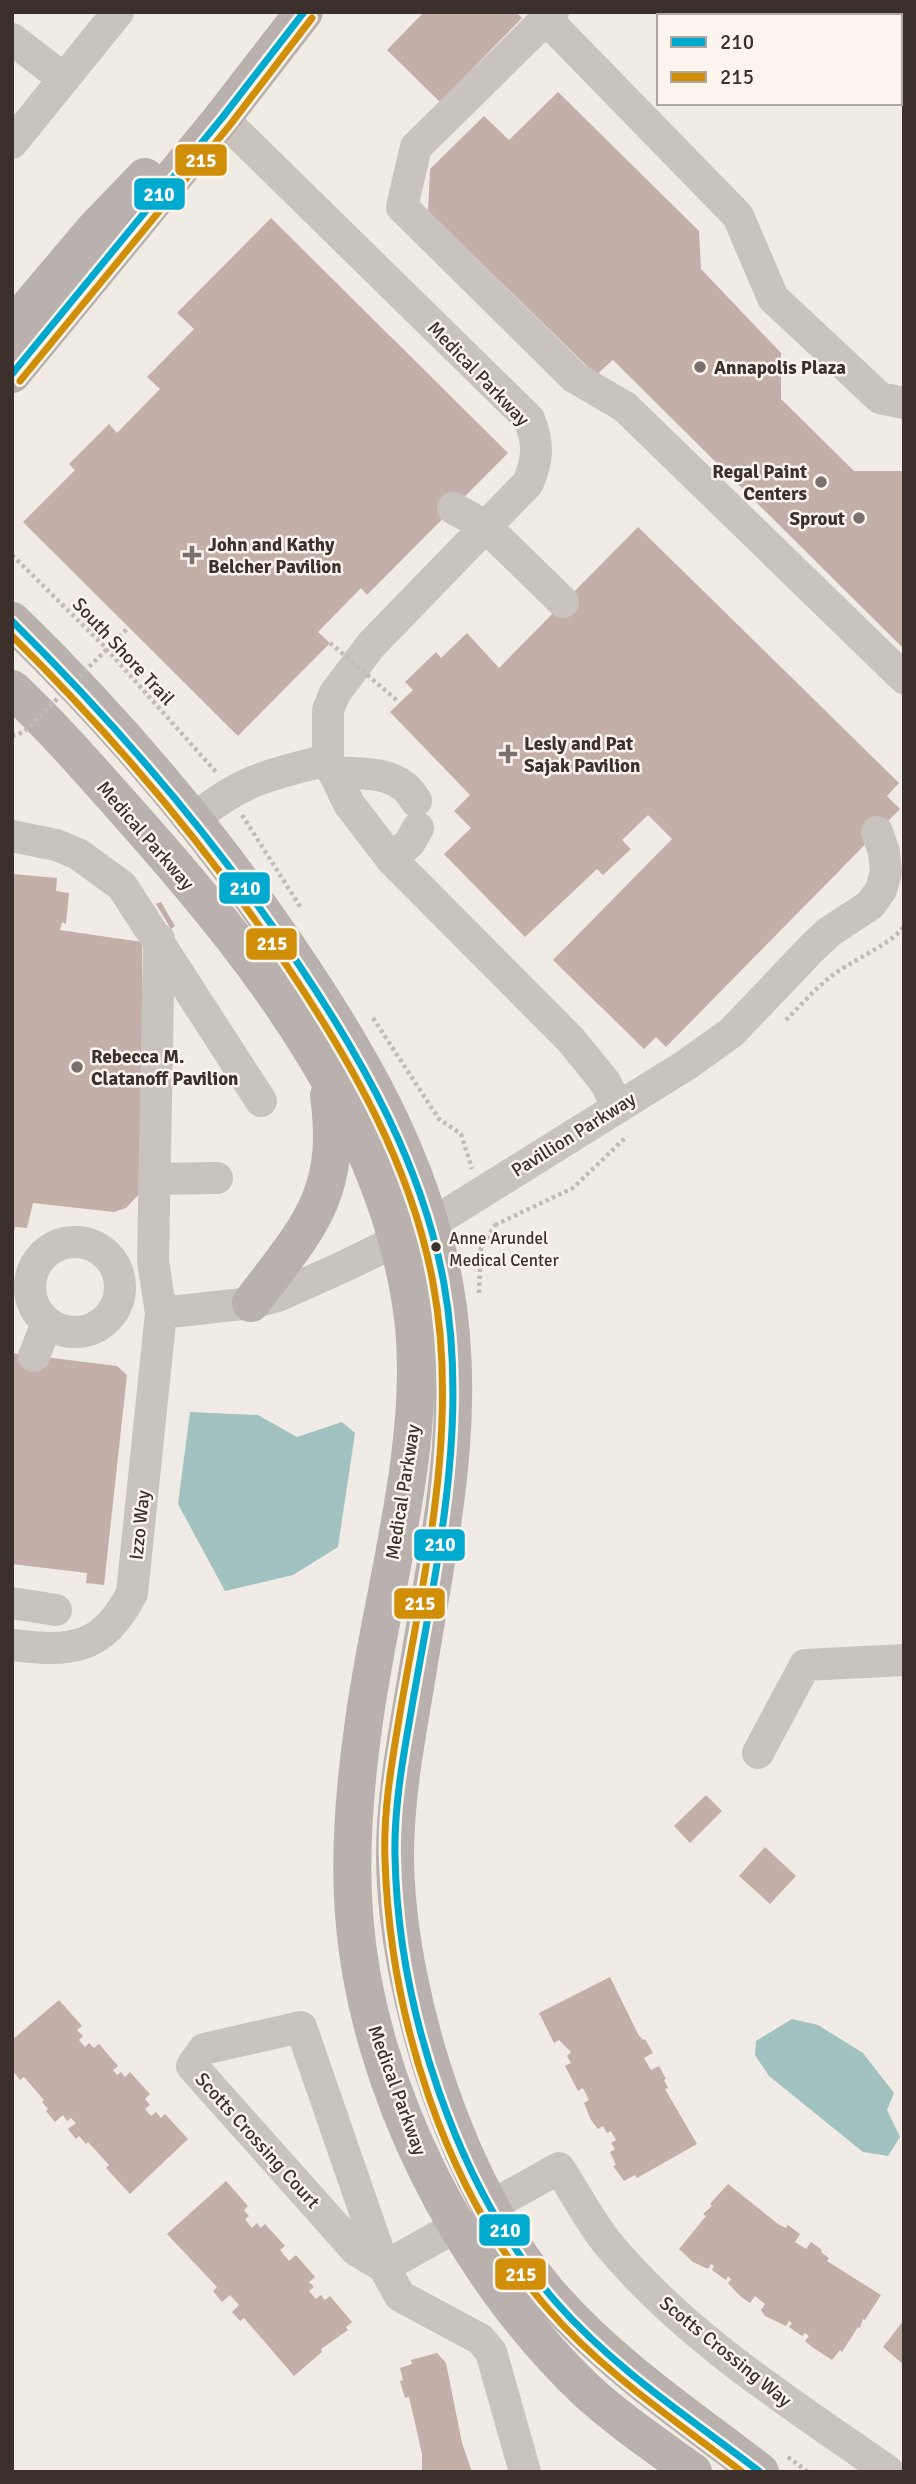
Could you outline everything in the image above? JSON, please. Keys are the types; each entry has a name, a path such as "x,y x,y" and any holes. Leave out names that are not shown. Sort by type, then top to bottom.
{"main road":[{"path":"12,374 222,118 304,12"},
{"path":"12,327 135,185 222,118"},
{"name":"Medical Parkway","path":"12,621 125,735 195,818 338,1020 377,1088 404,1147 431,1224 445,1286 453,1357 455,1426 447,1502 402,1768 395,1853 397,1906 424,2043 442,2099 512,2245 551,2297 582,2329 630,2371 773,2464"},
{"name":"Medical Parkway","path":"12,689 106,787 221,922 286,1010 362,1143 398,1241 414,1325 416,1407 364,1720 353,1826 354,1915 374,2033 424,2160 457,2226 490,2277 532,2333 588,2391 693,2472"},
{"path":"251,1303 296,1245 323,1197 334,1149 326,1077"}],"street":[{"path":"904,403 880,398 773,298 738,216 550,16 416,147 402,207 574,377 625,407 904,678"},
{"path":"16,132 64,79 102,18"},
{"path":"12,39 64,79"},
{"name":"Medical Parkway","path":"222,118 529,419 537,439 537,460 528,483 371,645 335,693 328,710 330,766 349,804 392,860 557,1024 605,1082 618,1107"},
{"path":"453,508 485,526 563,602"},
{"path":"195,818 228,792 258,777 330,766 396,779 408,788 417,815 411,842 392,860"},
{"name":"Pavillion Parkway","path":"161,1313 251,1303 278,1296 398,1241 431,1224 618,1107 732,1032 811,949 870,905 881,890 886,872 884,852 877,832"},
{"path":"12,836 57,845 102,868 122,886 159,939 261,1101"},
{"name":"Izzo Way","path":"12,1645 56,1650 82,1644 105,1630 121,1614 132,1593 161,1313 153,1261 159,939"},
{"path":"154,1179 217,1178"},
{"path":"61,1244 89,1244 106,1253 115,1265 120,1291 109,1316 87,1331 62,1330 47,1323 34,1308 30,1282 40,1258 61,1244"},
{"path":"120,1291 161,1313"},
{"path":"34,1356 47,1323"},
{"path":"12,1603 56,1609"},
{"path":"758,1753 805,1665 904,1661"},
{"name":"Scotts Crossing Court","path":"301,2027 384,2267 356,2250 192,2066 204,2049 301,2027"},
{"name":"Scotts Crossing Way","path":"491,2206 559,2168 604,2239 673,2313 778,2394 889,2472"},
{"path":"457,2226 384,2267 400,2296 480,2339 491,2352 524,2472"}],"path":[{"name":"South Shore Trail","path":"12,555 103,645 213,768"},
{"path":"12,736 24,732 129,627"},
{"path":"330,643 399,702"},
{"path":"479,1301 481,1248 495,1224"},
{"path":"773,2464 808,2472"}],"water":[{"path":"190,1412 258,1415 297,1437 342,1422 355,1433 338,1547 293,1575 225,1591 178,1504"},
{"path":"792,2019 818,2025 863,2053 894,2093 887,2110 900,2137 888,2156 863,2152 769,2076 755,2055 756,2041"}],"building":[{"path":"424,12 516,12 522,18 440,102 387,50"},
{"name":"Annapolis Plaza","path":"558,92 699,231 701,269 781,353 781,399 854,471 904,471 904,649 613,360 596,375 428,211 430,169 484,116 509,140"},
{"path":"271,218 508,453 367,595 361,588 318,632 330,643 238,736 23,522 75,470 69,464 109,424 117,433 160,389 147,377 194,329 177,313"},
{"path":"638,527 899,783 887,796 900,809 666,1047 656,1037 644,1049 553,960 672,839 648,815 622,840 631,849 603,875 597,869 525,937 444,854 471,828 454,811 470,795 390,712 413,690 405,682 436,652 441,658 467,633 499,668"},
{"name":"Rebecca M. Clatanoff Pavilion","path":"12,874 57,878 56,891 69,893 66,924 62,922 60,930 142,942 142,1191 126,1208 114,1212 33,1203 27,1228 15,1227 13,1235"},
{"path":"161,902 175,926 171,929 156,904"},
{"path":"12,1353 117,1366 127,1375 104,1585 86,1583 87,1573 12,1564"},
{"path":"706,1795 722,1811 690,1843 674,1826"},
{"path":"765,1847 796,1876 770,1904 739,1876"},
{"path":"610,1977 638,2034 645,2039 653,2053 644,2058 651,2070 659,2066 666,2079 664,2080 668,2088 665,2089 697,2144 637,2178 635,2175 624,2181 613,2166 616,2165 610,2152 615,2149 611,2143 616,2140 611,2131 607,2133 603,2126 598,2129 591,2120 584,2103 589,2100 583,2088 578,2091 565,2066 571,2063 567,2056 571,2052 559,2040 554,2043 539,2013"},
{"path":"59,2000 82,2026 77,2030 83,2036 79,2040 85,2047 89,2043 94,2048 99,2044 118,2066 113,2070 117,2075 121,2072 125,2077 130,2072 150,2094 145,2099 150,2105 145,2109 151,2116 156,2112 161,2118 165,2114 188,2139 130,2194 106,2168 109,2165 88,2142 86,2144 79,2136 76,2139 68,2129 76,2123 71,2118 67,2121 63,2115 55,2122 46,2111 48,2109 42,2102 44,2100 24,2077 20,2080 12,2070 12,2040"},
{"path":"226,2181 248,2206 244,2210 249,2216 245,2219 252,2228 257,2223 261,2228 265,2224 285,2246 280,2250 289,2261 296,2255 315,2277 309,2282 314,2287 309,2291 316,2299 321,2295 325,2300 330,2296 352,2322 346,2327 348,2330 321,2349 322,2352 294,2376 244,2318 240,2321 232,2312 239,2305 230,2295 222,2302 213,2291 217,2287 167,2234"},
{"path":"728,2184 778,2224 786,2228 788,2225 800,2234 795,2242 806,2249 811,2242 829,2258 827,2261 881,2295 842,2352 840,2350 832,2360 805,2341 809,2336 805,2333 802,2336 789,2327 792,2323 789,2321 786,2326 765,2316 761,2310 765,2304 755,2296 750,2303 740,2296 728,2283 731,2279 728,2276 726,2280 712,2270 714,2266 711,2264 708,2269 693,2262 679,2249 706,2216 703,2214 712,2206 710,2204"},
{"path":"904,2320 904,2365 883,2347"},
{"path":"437,2353 446,2363 462,2443 472,2472 422,2472 422,2454 409,2397 405,2398 400,2381 403,2380 400,2368 412,2364 411,2360"}],"transit line":[{"name":"210","path":"12,374 222,118 304,12"},
{"name":"215","path":"20,381 230,125 312,18"},
{"name":"210","path":"12,621 128,743 234,873 299,965 346,1039 406,1157 422,1198 444,1284 451,1338 453,1393 446,1502 404,1752 396,1821 395,1856 399,1914 407,1973 421,2033 439,2092 462,2149 489,2204 520,2255 555,2301 627,2370 760,2472"},
{"name":"215","path":"12,636 124,754 226,880 289,969 336,1042 395,1158 411,1199 433,1283 443,1391 436,1499 394,1749 385,1823 389,1919 411,2039 429,2098 452,2156 479,2211 511,2262 548,2309 593,2354 641,2395 742,2472"}],"place":[{"name":"Annapolis Plaza","path":"700,367"},
{"name":"Regal Paint Centers","path":"821,482"},
{"name":"Sprout","path":"859,518"},
{"name":"John and Kathy Belcher Pavilion","path":"192,555"},
{"name":"Lesly and Pat Sajak Pavilion","path":"508,754"},
{"name":"Rebecca M. Clatanoff Pavilion","path":"77,1067"},
{"name":"Anne Arundel Medical Center","path":"436,1247"}]}
